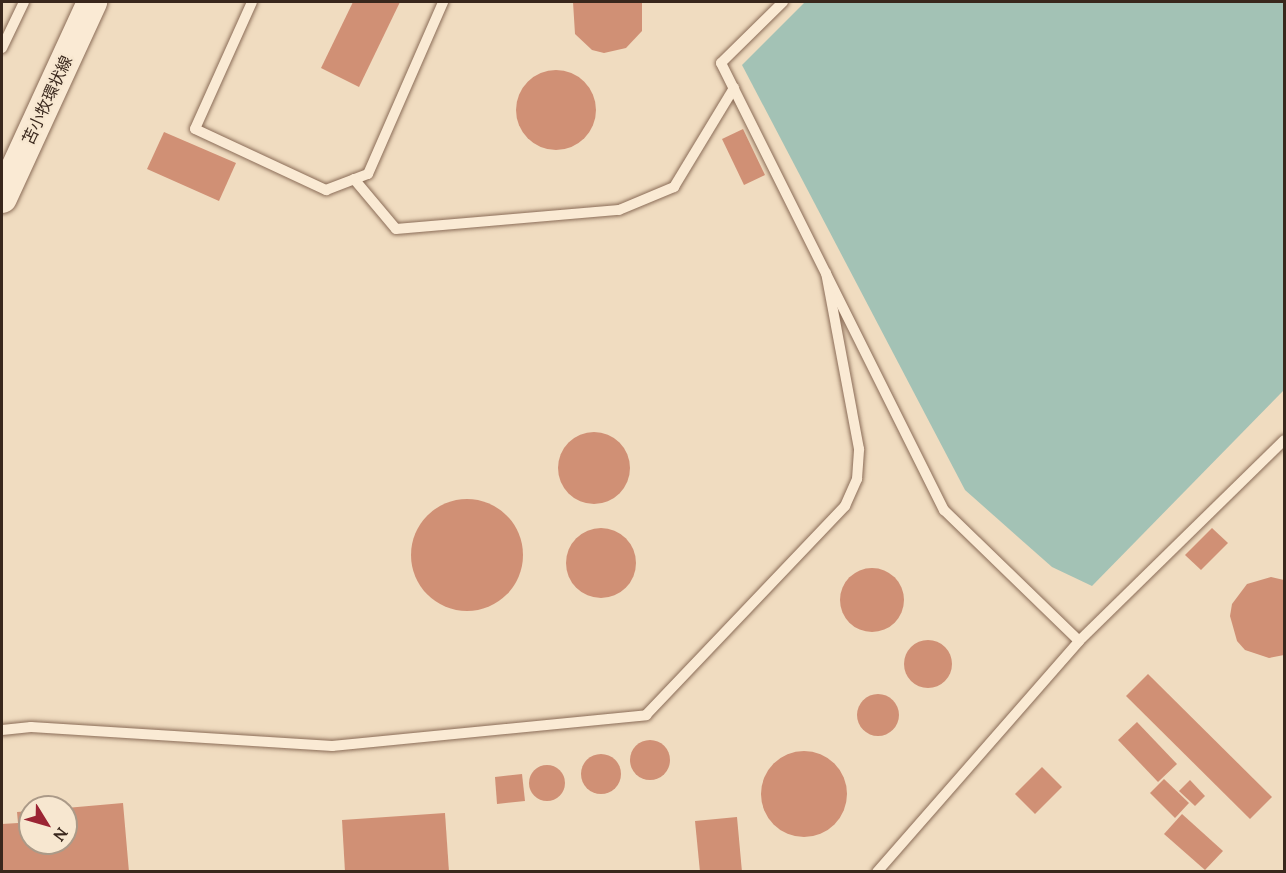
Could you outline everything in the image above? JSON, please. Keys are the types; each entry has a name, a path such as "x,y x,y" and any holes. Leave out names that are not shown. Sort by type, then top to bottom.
{"main road":[{"name":"苫小牧環状線","path":"2,198 92,2"}],"lane":[{"path":"2,48 24,2"},
{"path":"252,2 195,129 326,190 368,174 443,2"},
{"path":"783,2 721,63 944,510 1079,641"},
{"path":"354,179 396,229 619,210 674,187 734,88"},
{"path":"2,730 31,727 332,746 646,715 845,506 857,479 859,449 826,273"},
{"path":"877,872 1079,641 1284,440"}],"shaded area":[{"path":"805,2 1284,2 1284,390 1092,586 1052,567 965,490 742,65"}],"building":[{"path":"353,2 400,2 359,87 321,68"},
{"path":"573,2 642,2 642,31 626,48 604,53 592,50 575,34"},
{"path":"548,70 564,70 585,81 596,102 596,118 585,139 564,150 548,150 534,144 522,132 516,118 516,102 522,88 534,76"},
{"path":"743,129 765,175 744,185 722,139"},
{"path":"164,132 236,163 219,201 147,169"},
{"path":"594,432 614,438 624,448 630,468 624,488 614,498 594,504 574,498 564,488 558,468 564,448 574,438"},
{"path":"467,499 488,503 507,515 519,534 523,555 519,576 507,595 488,607 467,611 446,607 427,595 415,576 411,555 415,534 427,515 446,503"},
{"path":"601,528 614,531 626,538 633,550 636,563 633,576 626,588 614,595 601,598 588,595 576,588 569,576 566,563 569,550 576,538 588,531"},
{"path":"1212,528 1228,543 1201,570 1185,555"},
{"path":"872,568 890,574 898,582 904,600 898,618 890,626 872,632 854,626 846,618 840,600 846,582 854,574"},
{"path":"1271,577 1284,580 1284,655 1269,658 1245,650 1237,641 1230,616 1232,604 1247,584"},
{"path":"923,640 933,640 945,647 952,659 952,669 945,681 933,688 923,688 908,677 904,669 904,659 915,644"},
{"path":"1148,674 1272,797 1250,819 1126,696"},
{"path":"878,694 886,695 893,700 898,707 898,723 893,730 886,735 878,736 870,735 863,730 858,723 857,715 858,707 863,700 870,695"},
{"path":"1137,722 1177,764 1158,782 1118,740"},
{"path":"650,740 664,746 670,760 664,774 650,780 636,774 630,760 636,746"},
{"path":"804,751 828,758 840,770 847,794 840,818 828,830 804,837 780,830 768,818 761,794 768,770 780,758"},
{"path":"601,754 615,760 621,774 615,788 601,794 587,788 581,774 587,760"},
{"path":"547,765 560,770 565,783 560,796 547,801 534,796 529,783 534,770"},
{"path":"1042,767 1062,787 1035,814 1015,794"},
{"path":"522,774 525,801 497,804 495,777"},
{"path":"1164,779 1189,803 1175,818 1150,793"},
{"path":"1190,780 1205,796 1195,806 1179,791"},
{"path":"123,803 129,872 2,872 2,824 18,823 18,855 78,855 78,807"},
{"path":"445,813 449,872 345,872 342,820"},
{"path":"1182,814 1223,851 1205,870 1164,834"},
{"path":"737,817 742,872 700,872 695,821"}]}
